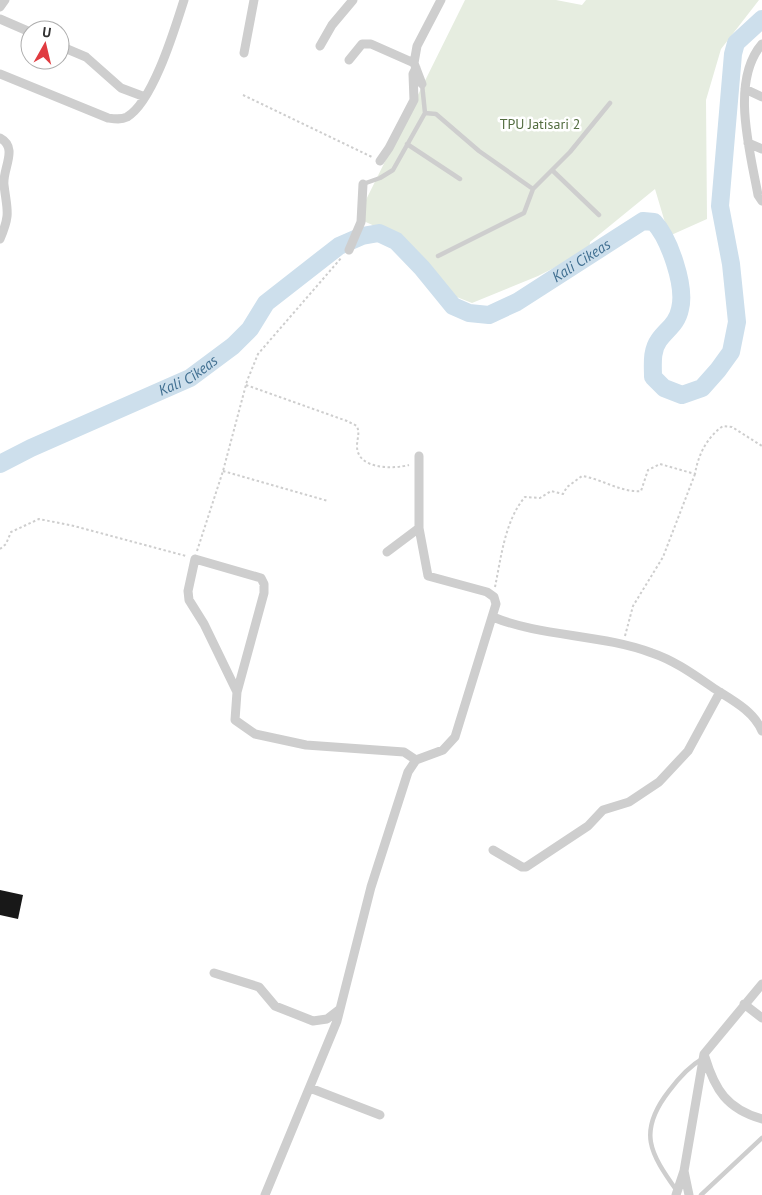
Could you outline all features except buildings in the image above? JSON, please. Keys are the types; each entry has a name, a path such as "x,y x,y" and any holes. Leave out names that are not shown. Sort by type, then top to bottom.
{"street":[{"path":"0,7 5,0"},
{"path":"0,74 108,118 120,120 129,116 145,97 162,63 184,0"},
{"path":"244,53 254,0"},
{"path":"320,46 332,25 353,0"},
{"path":"380,161 389,148 414,100 413,74 417,46 441,0"},
{"path":"0,19 20,28"},
{"path":"349,60 362,44 371,44 415,66 422,84"},
{"path":"761,45 748,71 745,89 748,143 758,195 762,201"},
{"path":"70,50 86,57 121,88 145,97"},
{"path":"745,89 762,97"},
{"path":"0,138 9,146 4,185 8,215 0,239"},
{"path":"748,143 762,149"},
{"path":"349,250 361,222 363,184"},
{"path":"265,1195 310,1088 340,1009 371,887 408,772 416,760 443,750 455,737 496,604 493,596 486,592 428,576 419,528 419,460"},
{"path":"387,552 419,528"},
{"path":"237,692 204,624 189,600 188,591 195,559 261,578 264,584 264,593 237,692 235,720 255,734 306,745 404,752 416,760"},
{"path":"493,617 524,626 622,644 653,653 675,663 746,710 758,722 762,731"},
{"path":"493,850 522,868 526,867 588,826 603,810 628,802 659,782 688,751 720,692"},
{"path":"214,973 260,987 275,1006 305,1019 313,1021 327,1018 340,1009"},
{"path":"676,1193 684,1171 704,1056 762,984"},
{"path":"744,1004 762,1018"},
{"path":"704,1056 713,1083 721,1095 746,1114 762,1119"},
{"path":"310,1088 380,1115"},
{"path":"684,1171 689,1195"}],"lane":[{"path":"363,184 380,178 393,170 425,113 422,84"},
{"path":"438,256 524,213 533,189 610,103"},
{"path":"425,113 436,114 479,151 533,189"},
{"path":"407,144 460,179"},
{"path":"552,170 598,215"},
{"path":"676,1193 664,1172 648,1133 652,1116 662,1100 678,1080 704,1056"},
{"path":"700,1195 762,1138"}],"path":[{"path":"243,96 380,161"},
{"path":"0,549 6,544 11,532 39,519 74,526 195,559 223,471 246,385 258,354 310,291 349,250"},
{"path":"246,385 357,426 360,435 356,446 362,458 370,464 394,468 419,460"},
{"path":"622,644 633,606 663,557 695,474 700,454 713,433 723,426 732,427 762,446"},
{"path":"493,596 500,556 514,512 525,497 540,498 551,492 563,494 567,487 582,476 600,479 632,492 641,491 648,470 660,464 695,474"},
{"path":"223,471 328,501"}],"green space":[{"name":"TPU Jatisari 2","path":"465,0 556,0 582,5 586,0 759,0 721,49 706,100 707,219 669,236 655,189 590,242 589,250 538,276 472,303 449,294 403,239 357,218"}],"waterway":[{"name":"Kali Cikeas","path":"0,464 31,448 190,378 233,346 250,329 266,303 339,246 362,236 379,233 396,241 422,268 453,306 469,313 489,315 517,302 643,221 654,222 660,229 675,263 681,288 681,299 677,319 656,344 653,358 653,377 664,388 682,395 702,388 731,352 737,322 731,264 720,206 733,54 736,43 762,19"}]}
